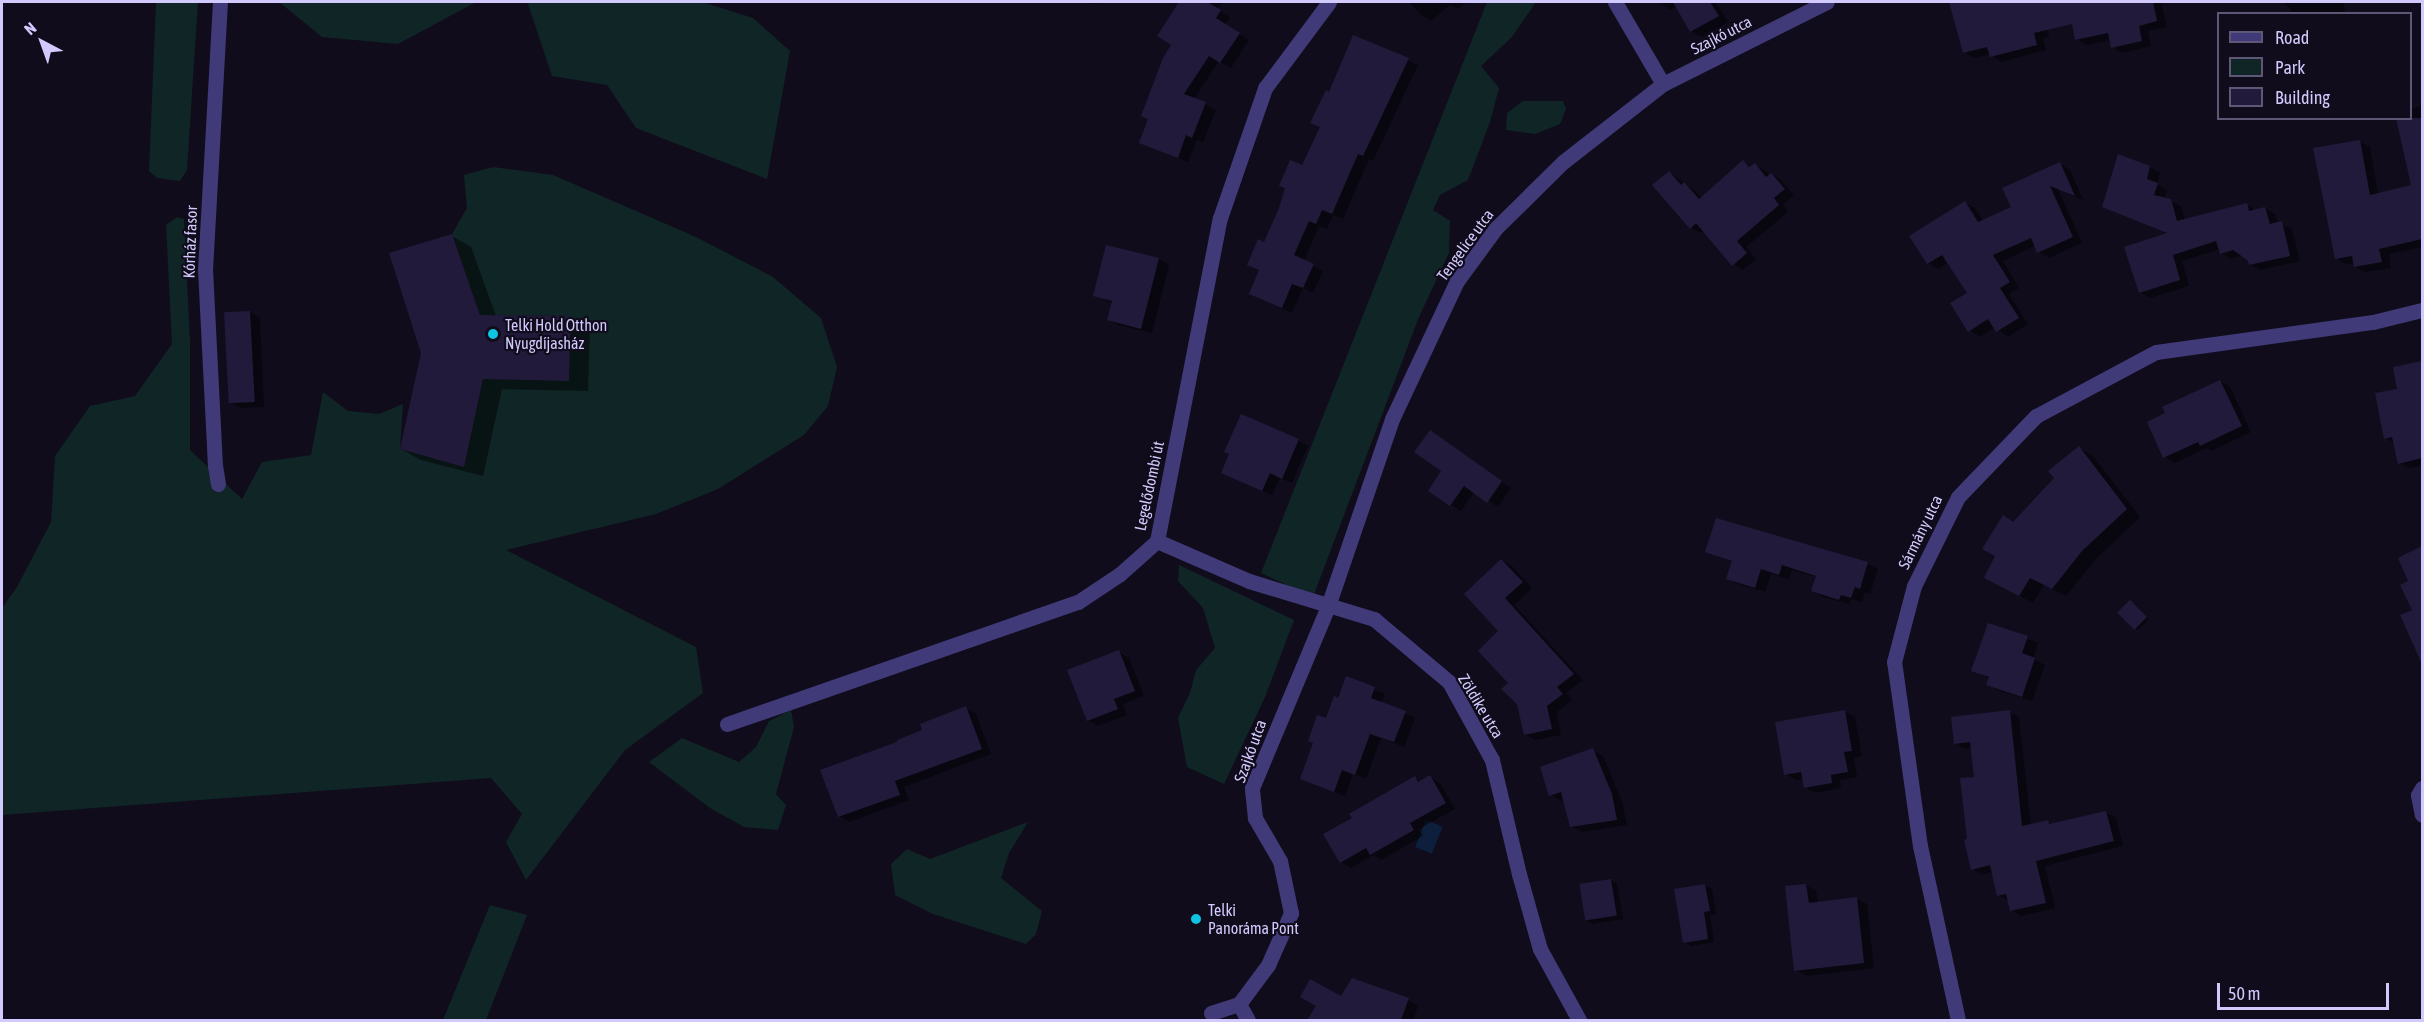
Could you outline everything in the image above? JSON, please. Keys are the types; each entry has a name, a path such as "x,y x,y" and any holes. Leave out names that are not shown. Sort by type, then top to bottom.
{"street":[{"name":"Kórház fasor","path":"218,484 215,466 205,270 220,2"},
{"name":"Legelődombi út","path":"728,724 1078,602 1120,574 1157,541 1220,218 1265,88 1329,2"},
{"path":"1615,2 1663,84"},
{"name":"Szajkó utca","path":"1663,84 1827,2"},
{"name":"Tengelice utca","path":"1328,606 1392,419 1457,281 1496,228 1563,162 1663,84"},
{"name":"Sármány utca","path":"1958,1020 1920,846 1894,662 1914,586 1958,497 2036,416 2156,352 2373,322 2422,309"},
{"name":"Zöldike utca","path":"1157,541 1249,581 1374,619 1449,682 1492,760 1519,874 1540,949 1579,1020"},
{"name":"Szajkó utca","path":"1239,1004 1268,965 1291,913 1280,861 1255,818 1252,788 1328,606"},
{"path":"2422,788 2418,795 2422,815"},
{"path":"1211,1013 1239,1004 1248,1020"}],"green space":[{"path":"156,2 198,2 187,170 180,181 157,178 149,171"},
{"path":"279,2 476,2 398,44 322,37"},
{"path":"531,2 702,2 753,18 790,51 767,179 636,128 607,85 552,76 528,4"},
{"path":"1487,2 1536,2 1512,37 1481,66 1499,88 1490,122 1468,180 1440,195 1433,210 1450,221 1449,253 1419,317 1313,597 1261,573"},
{"path":"1523,101 1563,101 1566,109 1560,124 1535,134 1506,130 1507,113"},
{"path":"493,167 553,175 696,237 773,277 821,318 837,367 828,406 804,435 718,489 656,514 506,550 696,647 703,693 625,750 526,880 506,842 522,814 491,778 2,815 2,608 17,587 51,522 55,456 90,406 135,396 172,344 166,225 177,217 184,219 190,341 190,450 242,499 262,462 311,455 323,392 348,411 379,414 403,404 400,449 463,466 483,379 569,379 571,316 480,315 452,234 467,208 464,175"},
{"path":"1179,565 1294,620 1265,697 1224,784 1187,767 1178,718 1190,693 1196,670 1215,648 1203,608 1178,581"},
{"path":"791,710 794,727 776,794 786,805 778,830 744,827 710,808 649,762 682,738 739,762 756,747 769,721"},
{"path":"1028,822 1009,853 1001,878 1042,911 1036,934 1026,944 933,914 895,895 891,864 907,849 930,859"},
{"path":"490,905 527,915 486,1020 443,1020"}],"water":[{"path":"1426,820 1443,827 1432,854 1415,847"}],"building":[{"path":"1179,2 1207,2 1221,10 1216,18 1240,33 1220,63 1209,56 1184,94 1206,102 1192,138 1186,135 1178,158 1139,143 1148,119 1141,116 1163,58 1171,45 1157,36"},
{"path":"1673,2 1710,2 1719,16 1690,32"},
{"path":"1949,2 2153,2 2157,21 2139,26 2142,41 2111,48 2108,33 2075,40 2072,24 2034,33 2037,45 1990,57 1987,47 1963,53"},
{"path":"1353,35 1409,58 1363,156 1358,154 1332,214 1322,210 1316,224 1309,221 1294,255 1314,264 1303,288 1292,284 1282,308 1249,294 1259,270 1247,265 1258,239 1264,242 1279,208 1285,188 1279,186 1290,160 1302,165 1320,127 1310,123 1326,90 1329,92"},
{"path":"2422,118 2422,239 2379,249 2382,262 2354,267 2352,256 2335,259 2313,148 2360,140 2370,195 2411,185 2396,120"},
{"path":"2118,154 2150,166 2147,179 2158,183 2154,195 2171,199 2177,221 2247,203 2249,211 2265,207 2270,224 2282,221 2290,256 2249,265 2247,260 2233,250 2220,254 2216,241 2173,255 2180,280 2139,293 2124,247 2167,233 2102,207"},
{"path":"1743,160 1749,167 1755,163 1766,177 1771,173 1785,189 1774,198 1779,205 1737,241 1747,253 1732,266 1696,223 1690,229 1652,185 1669,171 1681,185 1684,182 1699,199"},
{"path":"2060,162 2075,196 2050,186 2073,237 2037,253 2031,238 1993,255 2010,282 2000,288 2019,318 1996,332 1988,319 1968,332 1950,303 1967,293 1942,255 1927,264 1909,236 1965,201 1978,222 2011,207 2002,188"},
{"name":"Telki Hold Otthon Nyugdíjasház","path":"452,234 480,315 571,316 569,381 483,379 464,467 400,449 421,353 389,253"},
{"path":"1106,245 1159,258 1141,329 1107,320 1112,301 1093,296"},
{"path":"250,311 255,402 229,403 224,312"},
{"path":"2422,361 2422,458 2398,464 2392,437 2384,439 2375,393 2397,389 2393,367"},
{"path":"2220,380 2242,426 2200,446 2198,442 2163,458 2147,422 2165,413 2162,407"},
{"path":"1241,414 1299,439 1282,479 1270,473 1262,491 1221,473 1229,454 1224,452"},
{"path":"1430,430 1502,481 1487,503 1464,486 1450,506 1428,491 1441,471 1414,452"},
{"path":"2079,446 2127,509 2082,551 2052,589 2030,578 2019,596 1984,578 1995,556 1982,549 2003,515 2013,522 2054,478 2048,471"},
{"path":"1716,518 1868,562 1860,589 1855,587 1851,598 1841,595 1839,600 1811,591 1816,576 1782,565 1779,575 1761,569 1755,588 1726,579 1732,561 1705,552"},
{"path":"2422,546 2422,664 2400,615 2412,610 2400,585 2408,581 2398,558"},
{"path":"1501,559 1523,582 1505,598 1574,674 1557,687 1563,694 1547,706 1552,729 1524,735 1517,704 1501,689 1508,683 1478,651 1498,631 1464,594"},
{"path":"2130,600 2147,617 2134,630 2117,613"},
{"path":"1988,623 2028,636 2022,653 2035,658 2022,697 1986,685 1989,677 1971,671"},
{"path":"1119,650 1135,691 1114,699 1118,709 1087,721 1067,670"},
{"path":"1346,676 1375,687 1371,698 1406,711 1394,742 1370,734 1355,775 1342,770 1334,792 1300,779 1313,743 1308,741 1317,715 1326,718 1334,696 1338,698"},
{"path":"966,706 982,749 895,781 900,795 838,817 820,770 897,742 897,740 922,730 920,724"},
{"path":"1845,710 1852,751 1844,752 1848,772 1831,775 1832,783 1804,788 1801,772 1784,775 1775,722"},
{"path":"2010,710 2022,826 2048,820 2049,824 2106,811 2114,841 2036,861 2046,903 2010,911 2006,894 1997,896 1990,865 1971,870 1964,840 1967,839 1960,778 1974,777 1970,742 1954,744 1951,717"},
{"path":"1593,748 1612,794 1617,820 1570,827 1561,792 1549,796 1540,767"},
{"path":"1430,775 1446,803 1410,823 1414,830 1370,855 1366,848 1340,863 1323,834 1352,818 1349,814 1415,776 1418,782"},
{"path":"1611,879 1617,916 1585,921 1579,884"},
{"path":"1705,884 1710,911 1704,912 1708,939 1683,943 1674,889"},
{"path":"1806,884 1809,903 1857,897 1864,963 1794,971 1785,886"},
{"path":"1352,978 1409,998 1401,1020 1307,1020 1316,1006 1300,997 1310,979 1341,996"}],"place":[{"name":"Telki Hold Otthon Nyugdíjasház","path":"493,334"},
{"name":"Telki Panoráma Pont","path":"1196,919"}]}
